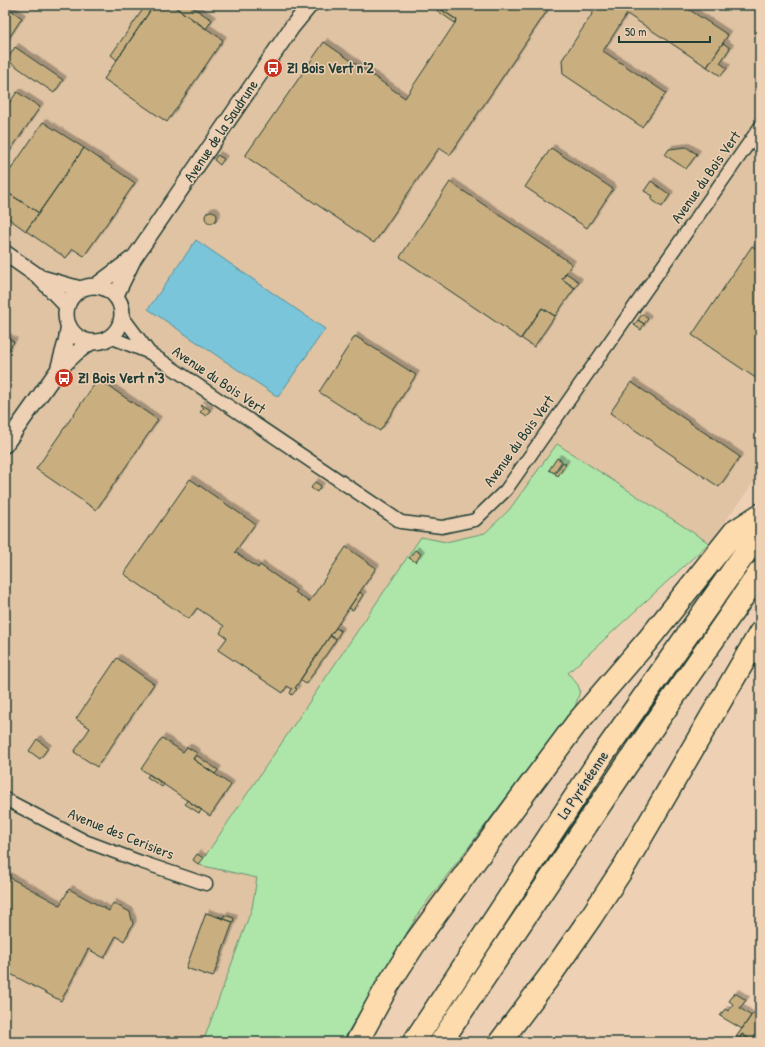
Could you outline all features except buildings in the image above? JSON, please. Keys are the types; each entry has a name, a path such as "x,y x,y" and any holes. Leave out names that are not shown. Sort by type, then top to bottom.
{"highway":[{"path":"357,1042 388,985 417,940 576,724 648,640 734,532 760,515"},
{"name":"La Pyrénéenne","path":"414,1042 604,753 760,532"},
{"name":"La Pyrénéenne","path":"441,1042 626,766 760,572"},
{"path":"500,1042 552,973 612,884 760,633"}],"street":[{"name":"Avenue de la Saudrune","path":"116,295 134,258 292,27 310,5"},
{"name":"Avenue du Bois Vert","path":"110,337 150,353 401,522 442,527 475,520 506,490 760,126"},
{"path":"5,253 38,276 67,306"},
{"name":"Avenue de la Saudrune","path":"97,285 134,258"},
{"path":"38,276 80,289"},
{"path":"97,285 110,290 116,295 122,309 122,316 116,331 110,337 98,342 91,342 74,334 69,326 66,313 70,299 80,289 97,285"},
{"name":"Avenue du Bois Vert","path":"122,316 150,353"},
{"path":"58,370 69,326"},
{"path":"5,445 58,370 76,353 91,342"},
{"name":"Avenue des Cerisiers","path":"5,799 85,841 206,884"}],"shaded area":[{"path":"5,5 760,5 760,474 709,543 557,444 509,510 484,533 446,542 421,538 199,864 258,878 252,908 203,1042 5,1042"}],"green space":[{"path":"557,444 709,543 568,673 578,685 580,691 575,707 420,911 342,1042 203,1042 252,908 257,878 199,865 421,537 446,542 485,533 509,510"}],"water":[{"path":"196,240 325,329 278,397 148,309"}],"place":[{"name":"ZI Bois Vert n°2","path":"273,68"},
{"name":"ZI Bois Vert n°3","path":"64,378"}]}
